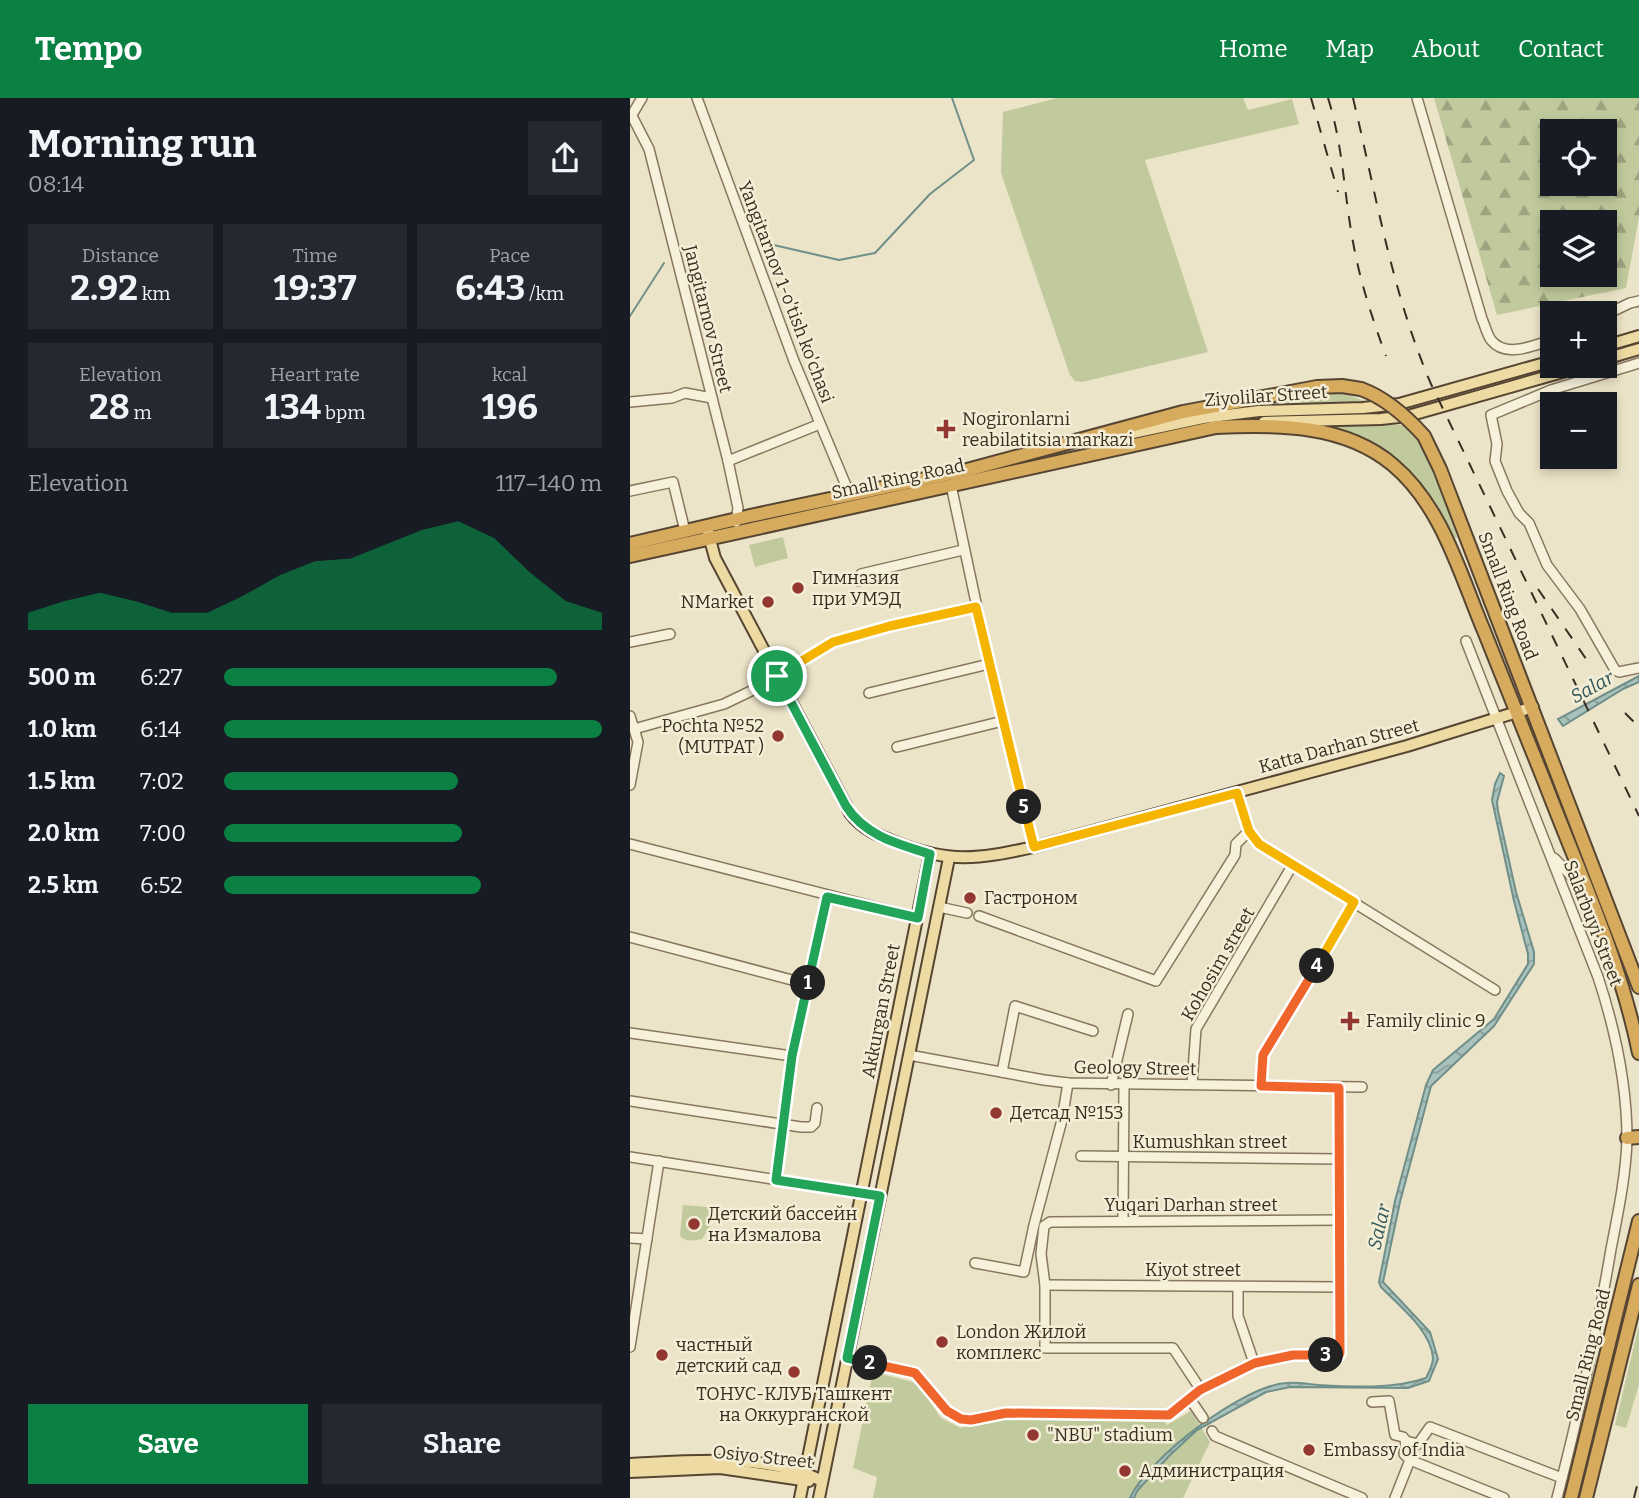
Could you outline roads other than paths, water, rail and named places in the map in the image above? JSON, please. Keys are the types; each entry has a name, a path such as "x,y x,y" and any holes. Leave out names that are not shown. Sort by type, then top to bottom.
{"highway":[{"name":"Small Ring Road","path":"630,556 850,495 949,479 982,466 1157,418 1317,387 1342,386 1361,389 1398,410 1424,436 1440,468 1639,987"},
{"name":"Small Ring Road","path":"736,526 949,479 1216,427 1279,427 1327,433 1372,451 1400,471 1420,494 1444,537 1518,712 1619,972 1636,1027 1639,1052"},
{"name":"Small Ring Road","path":"630,544 685,531 708,533"},
{"name":"Small Ring Road","path":"1571,1498 1639,1221"},
{"name":"Small Ring Road","path":"1586,1498 1639,1285"},
{"path":"1581,1394 1597,1397"}],"main road":[{"path":"1617,342 1639,336"},
{"path":"1617,355 1639,349"},
{"name":"Ziyolilar Street","path":"982,466 1203,418 1259,411 1363,408 1399,404 1540,364"},
{"name":"Ziyolilar Street","path":"1216,427 1284,420 1408,416 1540,376"},
{"path":"708,533 715,558 846,806 857,822 873,833 930,854"},
{"name":"Katta Darhan Street","path":"930,854 949,858 989,857 1034,847 1408,746 1533,707"},
{"name":"Akkurgan Street","path":"800,1498 930,854"},
{"name":"Akkurgan Street","path":"819,1498 949,858"},
{"path":"878,1114 896,1118"},
{"path":"862,1193 880,1196"},
{"name":"Osiyo Street","path":"630,1464 720,1460 822,1481"},
{"name":"Osiyo Street","path":"630,1472 720,1468 805,1477"}],"street":[{"name":"Jangitarnov Street","path":"642,98 631,117 649,149 728,461 738,508 736,526"},
{"name":"Yangitarnov 1-o'tish ko'chasi","path":"697,98 794,361 850,495"},
{"path":"1418,98 1482,319 1491,340 1501,348 1513,351 1540,343"},
{"path":"1617,309 1639,301"},
{"path":"1623,306 1639,307"},
{"path":"1639,363 1551,390 1491,415 1497,444 1495,461 1507,491 1519,513 1529,523 1547,565 1580,608 1615,670 1619,672 1639,668"},
{"path":"630,401 672,398 685,393 712,398"},
{"path":"728,461 820,424"},
{"path":"949,479 989,664 1034,847"},
{"path":"630,491 673,482 685,531"},
{"path":"858,581 861,574 963,550"},
{"path":"634,729 724,704 778,677 833,642 976,607"},
{"path":"630,642 670,634"},
{"name":"Salarbuyi Street","path":"1466,641 1612,1021 1633,1138 1621,1189 1606,1280 1557,1498"},
{"path":"869,693 989,664"},
{"path":"630,716 638,743 630,785"},
{"path":"897,747 1003,721"},
{"path":"1237,793 1249,831 1259,844 1495,990"},
{"path":"979,916 1156,981 1235,855 1236,844 1249,831"},
{"path":"630,844 827,897 918,918"},
{"path":"1550,854 1587,892"},
{"name":"Kohosim street","path":"1192,1084 1196,1030 1292,866"},
{"path":"776,1180 792,1056 827,897"},
{"path":"1261,1086 1263,1055 1354,902"},
{"path":"939,908 967,913"},
{"path":"630,937 807,984"},
{"path":"1002,1072 1015,1006 1093,1031"},
{"path":"1111,1085 1128,1014"},
{"path":"630,1032 792,1056"},
{"name":"Geology Street","path":"909,1055 1068,1083 1362,1087"},
{"path":"975,1263 1024,1272 1062,1121 1068,1083"},
{"path":"1123,1221 1124,1085"},
{"path":"847,1358 915,1373 947,1411 956,1418 965,1420 1006,1413 1169,1415 1200,1390 1255,1363 1293,1355 1340,1354 1339,1088"},
{"path":"630,1101 811,1128 815,1123 817,1108"},
{"name":"Kumushkan street","path":"1080,1156 1340,1159"},
{"path":"630,1157 862,1193"},
{"path":"630,1347 634,1286 646,1239 659,1161"},
{"name":"Yuqari Darhan street","path":"1045,1285 1041,1254 1044,1226 1051,1222 1340,1220"},
{"path":"630,1238 646,1239"},
{"path":"1045,1285 1045,1348 1172,1348 1200,1390"},
{"name":"Kiyot street","path":"1045,1285 1340,1287"},
{"path":"1238,1287 1238,1316 1255,1363"},
{"path":"1190,1399 1203,1418"},
{"path":"1372,1402 1389,1401 1395,1435 1406,1441 1418,1444 1427,1428 1433,1428 1562,1478"},
{"path":"1212,1432 1215,1436 1362,1498"},
{"path":"1406,1441 1404,1454 1410,1460 1504,1498"},
{"path":"1395,1498 1410,1460"}],"water":[{"name":"Salar","path":"1639,676 1639,682 1563,726 1558,719"},
{"name":"Salar","path":"1500,773 1504,776 1497,802 1498,811 1516,892 1534,952 1534,964 1494,1026 1431,1086 1400,1202 1383,1282 1430,1332 1438,1359 1429,1381 1408,1388 1290,1387 1266,1392 1197,1430 1169,1456 1137,1491 1134,1498 1130,1498 1140,1482 1176,1445 1223,1410 1268,1387 1290,1383 1373,1386 1401,1384 1426,1378 1433,1358 1427,1338 1379,1282 1395,1201 1426,1085 1433,1070 1494,1019 1528,964 1528,954 1492,800"}],"waterway":[{"path":"765,243 839,260 875,253 930,194 974,160 952,98"},
{"path":"630,316 664,263"}],"railway":[{"path":"1311,98 1338,192"},
{"path":"1328,98 1340,152 1356,257 1386,356"},
{"path":"1353,98 1395,279 1417,350 1639,816"},
{"path":"1538,589 1591,666"},
{"path":"1625,713 1639,727"},
{"path":"1634,1498 1639,1478"}],"place":[{"name":"Nogironlarni reabilatitsia markazi","path":"946,429"},
{"name":"Гимназия при УМЭД","path":"798,588"},
{"name":"NMarket","path":"768,602"},
{"name":"Pochta №52 (MUTPAT )","path":"778,736"},
{"name":"Гастроном","path":"970,898"},
{"name":"Family clinic 9","path":"1350,1021"},
{"name":"Детсад №153","path":"996,1113"},
{"name":"Детский бассейн на Измалова","path":"694,1224"},
{"name":"London Жилой комплекс","path":"942,1342"},
{"name":"частный детский сад","path":"662,1355"},
{"name":"ТОНУС-КЛУБ Ташкент на Оккурганской","path":"794,1372"},
{"name":"\"NBU\" stadium","path":"1033,1435"},
{"name":"Embassy of India","path":"1309,1450"},
{"name":"Администрация","path":"1125,1471"}]}
